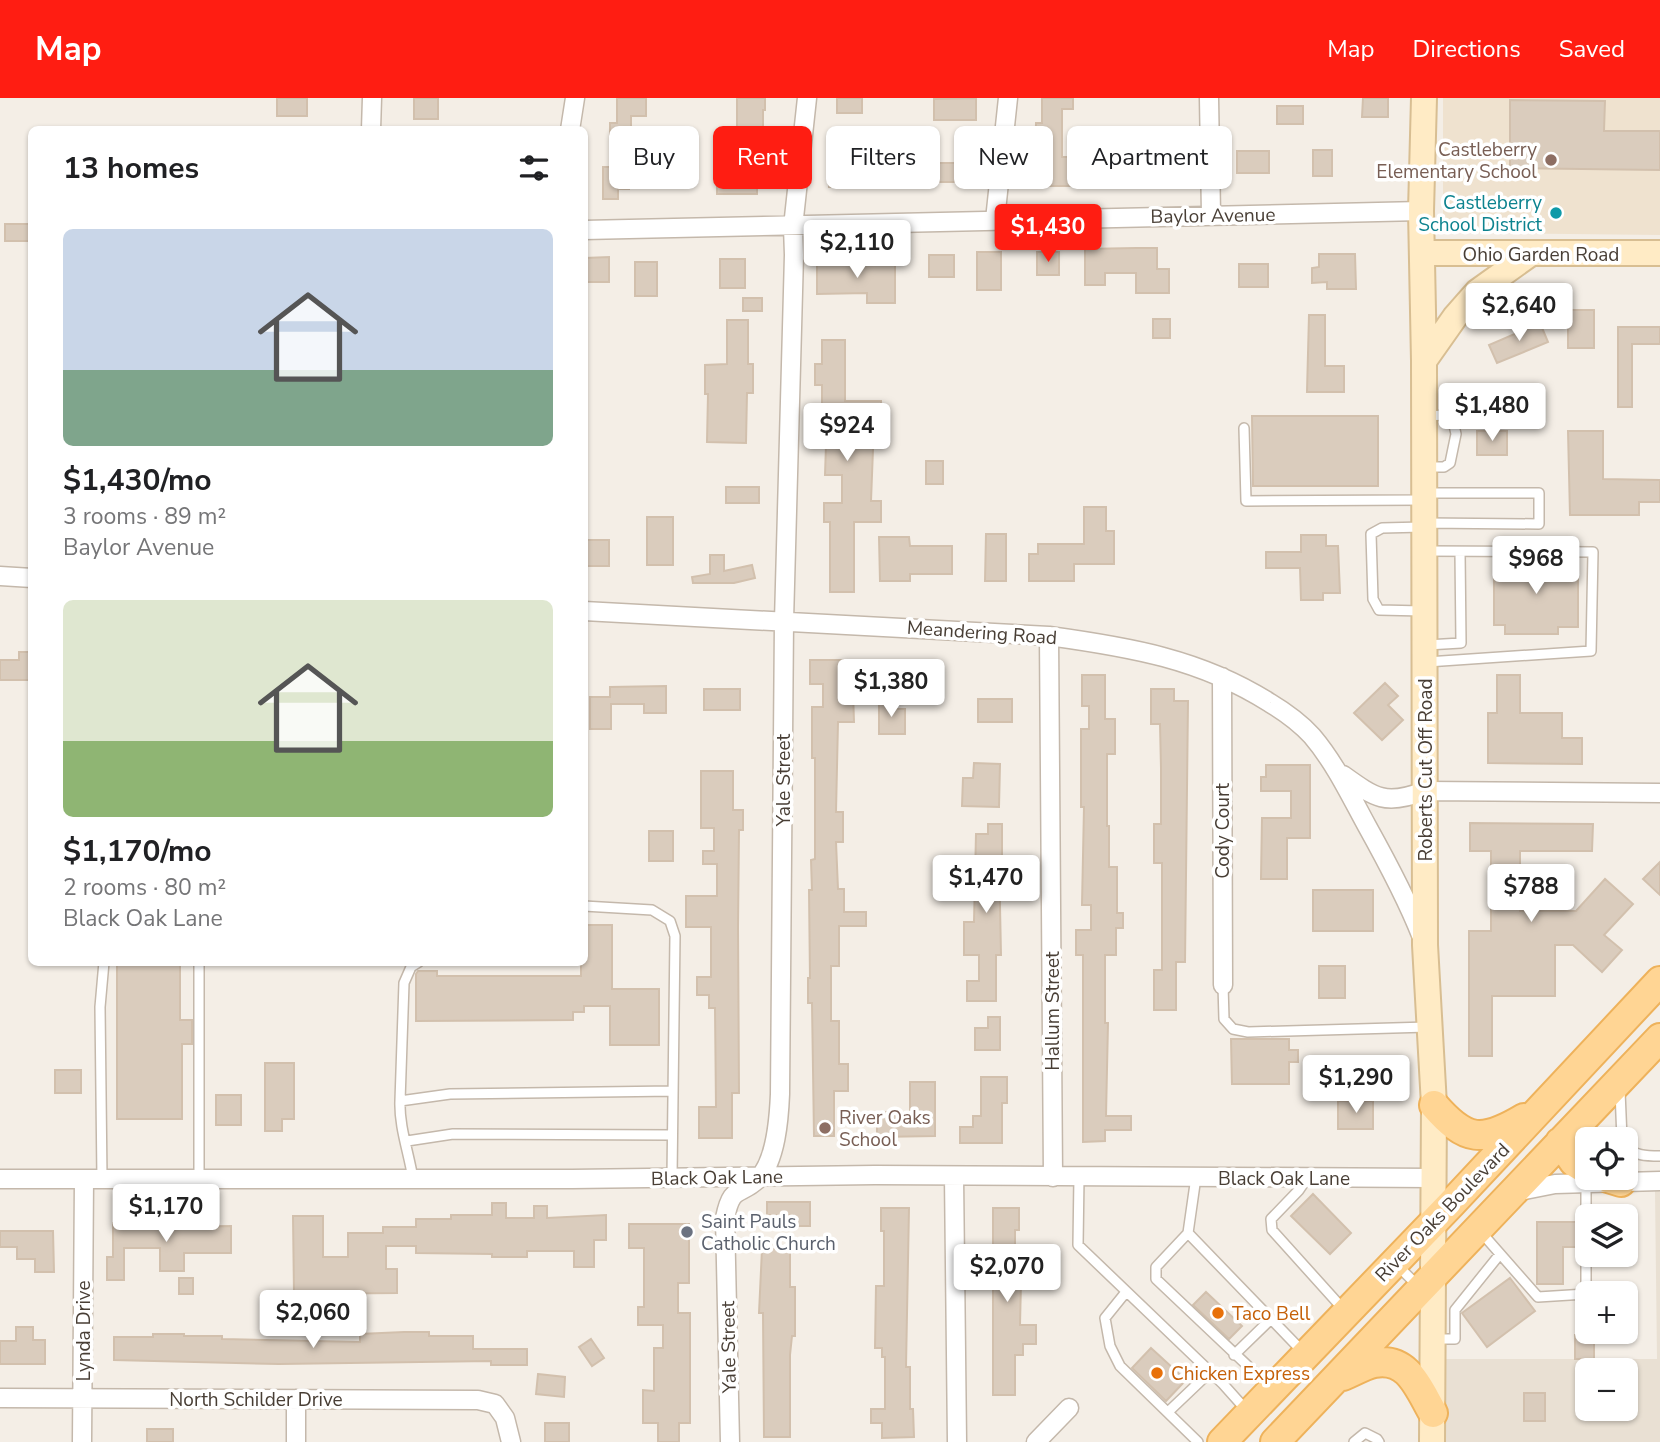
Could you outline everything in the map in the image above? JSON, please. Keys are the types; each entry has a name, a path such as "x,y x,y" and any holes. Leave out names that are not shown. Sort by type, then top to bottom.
{"main road":[{"name":"River Oaks Boulevard","path":"1222,1442 1660,981"},
{"name":"River Oaks Boulevard","path":"1275,1442 1660,1038"},
{"path":"1592,1053 1620,1079"},
{"path":"1434,1105 1451,1125 1465,1133 1484,1135 1506,1129 1544,1105"},
{"path":"1560,1142 1575,1163"},
{"path":"1334,1379 1373,1363 1386,1362 1402,1366 1411,1373 1433,1413"}],"street":[{"path":"371,126 372,98"},
{"path":"571,126 575,98"},
{"name":"Yale Street","path":"730,1442 725,1218 729,1200 734,1193 761,1176 770,1158 778,1122 780,1094 784,621 793,227 807,98"},
{"path":"995,220 1008,98"},
{"path":"1209,98 1211,214"},
{"name":"Roberts Cut Off Road","path":"1424,98 1421,211 1424,361 1424,791 1425,945 1434,1105 1434,1221 1427,1281 1432,1339 1432,1442"},
{"name":"Baylor Avenue","path":"588,230 1421,211"},
{"name":"Ohio Garden Road","path":"1422,253 1660,253"},
{"path":"1424,361 1476,292 1530,254"},
{"path":"0,576 28,578"},
{"name":"Meandering Road","path":"588,611 1049,636 1124,646 1186,662 1252,691 1286,713 1311,735 1338,771 1406,897 1425,945"},
{"name":"Hallum Street","path":"1049,636 1053,1177"},
{"name":"Cody Court","path":"1222,677 1223,985"},
{"name":"Meandering Road","path":"1338,771 1370,794 1401,800 1424,791 1660,793"},
{"name":"Black Oak Lane","path":"0,1179 761,1176 1434,1178"},
{"path":"954,1176 957,1442"},
{"name":"Lynda Drive","path":"82,1442 93,1179"},
{"path":"1638,1180 1660,1181"},
{"path":"1512,1192 1575,1181"},
{"name":"North Schilder Drive","path":"0,1398 478,1400 495,1405 505,1418 511,1442"},
{"path":"296,1399 296,1442"},
{"path":"1036,1442 1069,1408"}],"lane":[{"path":"1244,428 1246,501 1424,519 1539,524 1539,493 1424,519 1382,528 1371,534 1373,598 1379,610 1425,611"},
{"path":"1424,519 1460,552 1593,552 1591,651 1425,653"},
{"path":"1425,653 1461,643 1460,552"},
{"path":"588,906 652,910 670,920 675,936 672,1177"},
{"path":"93,1179 104,966"},
{"path":"199,966 199,1179"},
{"path":"413,966 404,983 400,1115 413,1179"},
{"path":"1223,985 1224,1019 1233,1029 1248,1032 1429,1027"},
{"path":"1620,1079 1622,1127"},
{"path":"400,1101 450,1094 673,1091"},
{"path":"407,1142 453,1134 673,1135"},
{"path":"1638,1154 1660,1156"},
{"path":"1079,1177 1078,1245 1249,1413"},
{"path":"1196,1177 1188,1233 1156,1267 1156,1279 1273,1390"},
{"path":"1307,1178 1271,1219 1272,1230 1346,1312"},
{"path":"1477,1227 1538,1297 1586,1294 1599,1190"},
{"path":"1188,1233 1306,1355"},
{"path":"1432,1339 1455,1339 1455,1310 1500,1254"},
{"path":"1394,1261 1427,1281"},
{"path":"1126,1292 1105,1318 1110,1346 1120,1366 1198,1442"},
{"path":"1234,1355 1271,1319"},
{"path":"1168,1412 1210,1372"},
{"path":"1354,1442 1366,1433 1379,1442"}],"shaded area":[{"name":"Castleberry Elementary School","path":"1443,98 1660,98 1660,235 1471,233 1443,221"},
{"path":"1655,1191 1660,1191 1660,1442 1444,1442 1444,1359 1575,1359 1575,1421 1638,1421 1638,1359 1657,1359"}],"building":[{"path":"277,98 307,98 307,116 277,116"},
{"path":"414,98 438,98 438,119 414,119"},
{"path":"617,98 646,98 646,116 631,116 631,126 610,126 610,123 617,123"},
{"path":"737,98 765,98 763,126 737,126"},
{"path":"837,98 862,98 862,113 837,113"},
{"path":"976,98 976,120 934,120 934,99"},
{"path":"1042,98 1073,98 1073,109 1062,109 1062,157 1067,157 1067,186 1053,186 1053,126 1036,126 1036,123 1042,123"},
{"path":"1363,98 1388,98 1388,117 1362,117"},
{"path":"1510,100 1605,101 1604,131 1660,131 1660,170 1510,168"},
{"path":"1277,106 1303,106 1303,124 1277,124"},
{"path":"1313,150 1332,150 1332,176 1313,176"},
{"path":"1237,151 1269,151 1269,173 1237,173"},
{"path":"940,163 954,163 954,182 940,182"},
{"path":"603,167 609,167 609,189 618,189 618,199 603,199"},
{"path":"717,189 757,189 757,194 717,194"},
{"path":"5,224 28,224 28,241 5,241"},
{"path":"1157,248 1157,269 1169,269 1169,293 1136,293 1136,273 1105,273 1105,285 1085,285 1085,249"},
{"path":"977,252 1001,252 1001,290 977,290"},
{"path":"1037,252 1059,252 1059,275 1037,275"},
{"path":"1319,254 1355,254 1356,289 1327,289 1327,282 1312,283 1312,268 1319,267"},
{"path":"929,255 954,255 954,277 929,277"},
{"path":"609,257 609,282 588,282 588,258"},
{"path":"720,259 745,259 745,288 720,288"},
{"path":"817,261 845,261 845,265 895,265 895,303 867,303 867,293 817,294"},
{"path":"635,262 657,262 657,296 635,296"},
{"path":"1239,264 1268,264 1268,287 1239,287"},
{"path":"743,298 762,298 762,311 743,311"},
{"path":"1568,310 1594,310 1594,348 1568,348"},
{"path":"1309,315 1325,315 1325,366 1344,366 1344,392 1307,392"},
{"path":"1153,319 1170,319 1170,338 1153,338"},
{"path":"727,320 748,320 748,364 753,364 753,393 747,393 746,443 707,442 708,394 705,394 705,365 727,364"},
{"path":"1540,323 1548,342 1497,363 1489,345"},
{"path":"1618,327 1660,327 1660,344 1632,344 1632,407 1618,407"},
{"path":"822,340 845,340 845,401 881,401 881,424 874,423 871,501 881,501 881,522 854,522 854,592 830,592 830,522 824,522 824,503 842,503 842,475 825,475 826,445 842,445 843,421 822,421 822,385 815,385 815,364 822,364"},
{"path":"1252,416 1378,416 1378,486 1253,486"},
{"path":"1477,431 1507,431 1507,455 1477,455"},
{"path":"1568,431 1603,431 1603,479 1660,480 1660,502 1639,502 1639,515 1570,515"},
{"path":"926,461 943,461 943,484 926,484"},
{"path":"726,487 759,487 759,503 726,503"},
{"path":"1084,507 1106,507 1106,531 1114,531 1114,564 1074,564 1074,581 1029,581 1029,554 1038,554 1038,544 1084,544"},
{"path":"647,517 673,517 673,565 647,565"},
{"path":"986,534 1006,534 1006,581 985,581"},
{"path":"1301,535 1326,535 1326,546 1338,546 1340,593 1323,593 1323,600 1301,600 1300,568 1266,568 1266,552 1301,552"},
{"path":"879,537 909,537 910,546 952,546 952,574 910,574 910,581 880,581"},
{"path":"588,540 609,540 609,566 588,566"},
{"path":"710,555 724,555 724,571 752,565 755,578 734,583 693,583 692,577 710,574"},
{"path":"1505,560 1578,560 1578,627 1558,627 1558,634 1505,634 1505,625 1494,625 1494,569 1505,569"},
{"path":"19,652 28,652 28,680 0,680 0,660 19,660"},
{"path":"810,660 852,660 854,722 838,722 836,812 843,812 843,842 836,842 838,889 844,889 844,912 866,912 866,926 839,926 839,966 831,966 831,1021 839,1021 839,1064 848,1064 848,1091 834,1091 834,1136 814,1136 812,1003 808,1003 809,890 812,890 811,860 815,859 812,707 823,707 823,684 810,684"},
{"path":"1082,675 1105,675 1105,719 1115,719 1115,754 1107,754 1107,826 1109,867 1117,867 1117,913 1123,913 1123,928 1116,928 1116,955 1105,955 1105,1023 1108,1023 1106,1116 1131,1116 1131,1130 1105,1130 1105,1141 1083,1142 1083,955 1076,955 1076,930 1091,930 1091,905 1082,905 1084,807 1081,807 1081,729 1089,729 1089,706 1082,706"},
{"path":"1497,675 1520,675 1520,713 1562,713 1562,738 1582,738 1582,764 1488,763 1488,713 1497,713"},
{"path":"1385,683 1398,696 1388,705 1403,720 1382,740 1354,713"},
{"path":"666,686 666,713 644,713 644,704 611,704 611,729 590,729 590,697 610,697 610,687"},
{"path":"704,689 740,689 740,710 704,710"},
{"path":"1151,689 1174,689 1174,701 1188,701 1185,962 1176,962 1176,1010 1154,1010 1154,970 1162,970 1162,863 1154,863 1154,824 1161,824 1161,768 1160,724 1151,724"},
{"path":"978,699 1012,699 1012,722 978,722"},
{"path":"879,701 893,701 893,709 905,709 905,734 879,734"},
{"path":"974,763 1000,764 999,807 962,806 963,778 973,778"},
{"path":"1266,765 1310,765 1310,838 1287,838 1287,879 1261,879 1262,818 1291,818 1291,791 1261,791 1261,777 1266,777"},
{"path":"701,771 733,771 733,810 743,810 743,830 739,830 739,1093 732,1093 732,1138 699,1138 699,1107 716,1107 715,1008 709,1008 709,995 697,995 697,977 711,977 711,927 686,927 686,896 717,896 717,864 703,864 703,851 714,851 714,828 701,828"},
{"path":"1470,823 1593,824 1592,851 1520,851 1520,911 1576,911 1605,879 1633,904 1604,935 1622,950 1602,972 1573,945 1555,945 1555,996 1492,996 1492,1056 1469,1056 1469,931 1491,931 1491,851 1470,851"},
{"path":"988,824 1002,824 1002,857 999,857 1001,955 996,955 996,1001 967,1001 967,981 979,981 979,955 964,955 964,922 974,922 976,834 988,834"},
{"path":"649,831 673,831 673,861 649,861"},
{"path":"1660,862 1660,895 1643,879"},
{"path":"1313,890 1373,890 1373,931 1313,931"},
{"path":"588,925 612,925 612,989 659,989 659,1045 610,1045 610,1006 584,1006 584,1012 573,1012 573,1020 416,1021 418,971 437,971 437,976 581,976 581,966 588,966"},
{"path":"117,966 180,966 180,1020 192,1020 192,1044 182,1044 182,1119 117,1119"},
{"path":"1319,966 1345,966 1345,998 1319,998"},
{"path":"988,1017 1000,1017 1000,1050 975,1050 975,1028 988,1028"},
{"path":"1231,1039 1289,1039 1289,1050 1298,1050 1298,1062 1289,1062 1289,1084 1232,1084"},
{"path":"265,1063 294,1063 294,1119 282,1119 282,1131 265,1131"},
{"path":"55,1070 81,1070 81,1093 55,1093"},
{"path":"981,1077 1007,1077 1007,1103 1002,1103 1002,1143 960,1143 960,1127 973,1127 973,1116 981,1116"},
{"path":"910,1082 935,1082 935,1136 877,1137 877,1112 910,1112"},
{"path":"216,1095 241,1095 241,1125 216,1125"},
{"path":"1338,1101 1373,1101 1373,1129 1338,1129"},
{"path":"1313,1194 1351,1233 1330,1254 1291,1216"},
{"path":"767,1202 810,1202 810,1226 793,1226 793,1215 767,1215"},
{"path":"492,1203 506,1203 506,1218 534,1218 534,1206 547,1206 547,1218 606,1215 606,1240 594,1240 594,1267 574,1267 574,1251 527,1251 527,1257 492,1257 492,1254 416,1253 416,1246 386,1246 386,1269 397,1269 397,1293 294,1294 293,1216 323,1216 323,1257 348,1257 348,1233 383,1233 383,1227 416,1227 416,1219 451,1219 451,1215 492,1215"},
{"path":"881,1208 909,1208 906,1367 910,1367 910,1409 913,1409 914,1437 882,1438 882,1423 871,1423 871,1409 885,1409 885,1357 882,1357 882,1348 875,1348 876,1286 884,1286 884,1231 881,1231"},
{"path":"993,1208 1019,1208 1019,1230 1015,1230 1015,1282 1021,1282 1020,1325 1036,1325 1036,1344 1023,1344 1023,1355 1015,1355 1015,1395 993,1395"},
{"path":"1537,1222 1575,1222 1575,1247 1563,1247 1563,1284 1537,1284"},
{"path":"113,1223 153,1223 153,1227 231,1226 231,1253 184,1253 184,1271 160,1271 160,1248 124,1248 124,1280 107,1280 107,1257 113,1257"},
{"path":"629,1224 689,1224 689,1283 678,1283 678,1313 690,1313 690,1423 679,1423 679,1442 658,1442 658,1423 643,1423 643,1390 654,1391 654,1348 663,1348 663,1325 638,1325 638,1307 644,1307 644,1248 629,1248"},
{"path":"0,1231 53,1231 54,1272 35,1272 35,1259 17,1259 17,1247 0,1247"},
{"path":"762,1249 790,1249 790,1287 795,1287 795,1336 792,1336 790,1355 790,1437 764,1437 763,1313 759,1313"},
{"path":"179,1278 193,1278 193,1294 179,1294"},
{"path":"1510,1278 1535,1311 1487,1347 1462,1313"},
{"path":"1206,1292 1242,1326 1229,1339 1193,1305"},
{"path":"16,1327 33,1327 33,1340 45,1340 45,1364 0,1364 0,1341 16,1341"},
{"path":"429,1332 429,1336 473,1336 473,1349 527,1349 527,1365 491,1365 491,1361 279,1364 114,1360 114,1337 184,1334 222,1336 222,1339 360,1342 360,1334"},
{"path":"591,1339 604,1358 592,1366 579,1347"},
{"path":"1575,1344 1594,1344 1594,1358 1575,1358"},
{"path":"1151,1348 1186,1380 1166,1401 1132,1368"},
{"path":"538,1374 565,1377 564,1397 536,1394"},
{"path":"1524,1393 1545,1393 1545,1421 1524,1421"},
{"path":"545,1423 569,1423 569,1442 545,1442"},
{"path":"147,1429 173,1429 173,1442 147,1442"}],"place":[{"name":"Castleberry Elementary School","path":"1551,160"},
{"name":"Castleberry School District","path":"1556,213"},
{"name":"River Oaks School","path":"825,1128"},
{"name":"Saint Pauls Catholic Church","path":"687,1232"},
{"name":"Taco Bell","path":"1218,1313"},
{"name":"Chicken Express","path":"1157,1373"}]}
